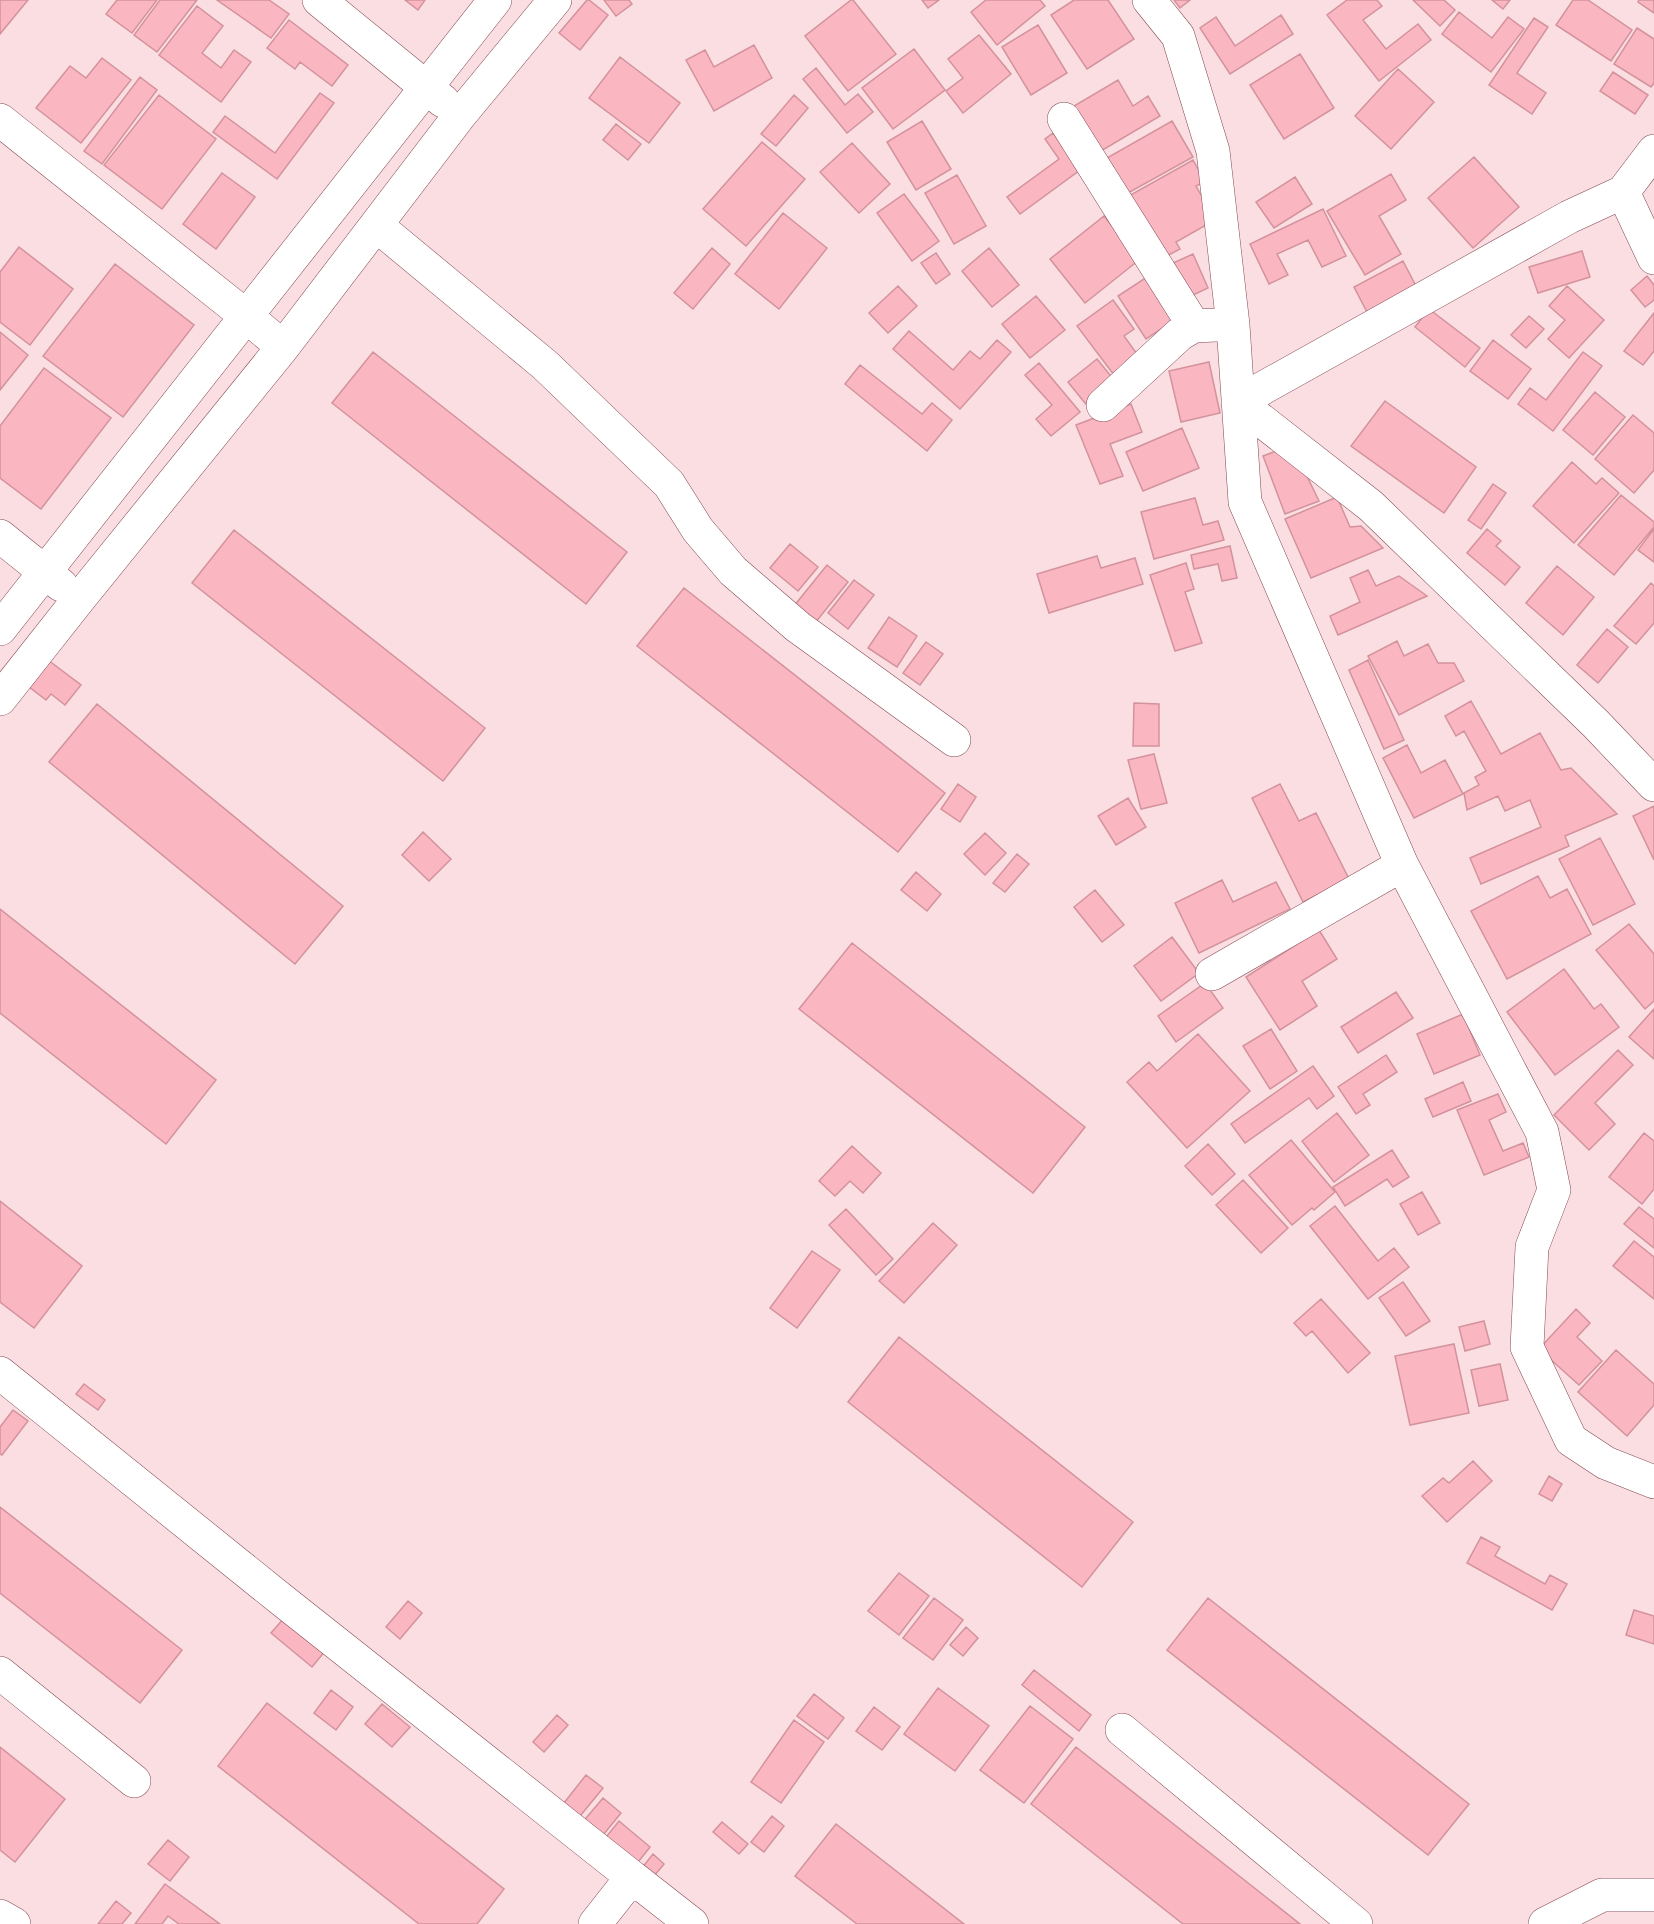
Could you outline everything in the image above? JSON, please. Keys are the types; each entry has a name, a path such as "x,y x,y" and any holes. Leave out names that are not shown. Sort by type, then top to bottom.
{"street":[{"path":"319,0 426,89 460,114"},
{"path":"0,629 495,0"},
{"path":"0,699 78,599 283,347 460,114 555,0"},
{"path":"1149,0 1178,36 1213,151 1233,325 1245,502 1402,865 1542,1132 1554,1190 1532,1247 1527,1347 1571,1440 1606,1462 1654,1482"},
{"path":"1064,119 1194,326"},
{"path":"0,120 283,347"},
{"path":"1238,402 1569,216 1623,192 1654,151"},
{"path":"1623,192 1654,258"},
{"path":"376,225 545,365 661,476 669,484 698,530 733,570 798,627 954,740"},
{"path":"1103,405 1180,334 1194,326 1233,325"},
{"path":"1238,402 1371,506 1596,724 1654,785"},
{"path":"0,536 78,599"},
{"path":"1212,974 1402,865"},
{"path":"0,1373 282,1600 692,1924"},
{"path":"0,1673 134,1781"},
{"path":"1122,1731 1356,1924"},
{"path":"596,1924 632,1877"},
{"path":"1545,1924 1602,1895 1654,1895"},
{"path":"0,1916 14,1924"}],"building":[{"path":"0,0 28,0 0,34"},
{"path":"117,0 157,0 132,33 106,14"},
{"path":"160,0 197,0 157,52 134,35"},
{"path":"217,0 269,0 289,14 271,38"},
{"path":"405,0 425,0 418,10"},
{"path":"587,0 608,15 580,50 559,33"},
{"path":"604,0 629,0 632,4 616,16"},
{"path":"851,0 896,54 848,91 805,36"},
{"path":"922,0 939,0 928,8"},
{"path":"986,0 1040,0 1045,6 997,45 971,12"},
{"path":"1074,0 1108,0 1134,39 1087,69 1051,15"},
{"path":"1174,0 1190,0 1180,8"},
{"path":"1347,0 1377,0 1382,6 1363,20 1386,49 1418,24 1431,40 1379,81 1327,15"},
{"path":"1413,0 1444,0 1455,10 1440,26"},
{"path":"1492,0 1510,0 1503,9"},
{"path":"1573,0 1588,0 1632,30 1611,61 1556,25"},
{"path":"1639,0 1654,0 1654,13 1638,2"},
{"path":"197,6 223,26 202,53 221,68 234,50 251,62 221,102 159,55"},
{"path":"1459,12 1492,38 1508,17 1524,29 1491,72 1442,34"},
{"path":"1281,15 1293,34 1230,74 1200,28 1216,17 1235,46"},
{"path":"1534,18 1548,27 1517,73 1546,93 1532,114 1489,85"},
{"path":"289,20 348,65 332,86 300,62 295,69 267,48"},
{"path":"1038,25 1067,73 1031,95 1002,47"},
{"path":"1637,28 1654,39 1654,83 1651,87 1614,64"},
{"path":"979,35 1011,74 963,113 946,91 963,78 948,59"},
{"path":"754,45 772,78 714,111 686,60 705,50 714,67"},
{"path":"914,49 945,90 893,129 862,88"},
{"path":"1300,54 1334,108 1284,139 1250,85"},
{"path":"620,57 680,103 649,143 589,98"},
{"path":"102,58 131,80 81,143 36,108 70,66 86,78"},
{"path":"816,68 845,105 858,94 873,112 847,133 803,79"},
{"path":"1398,69 1434,102 1391,149 1355,116"},
{"path":"1613,72 1648,95 1635,114 1600,91"},
{"path":"140,77 157,90 102,164 84,151"},
{"path":"1118,80 1133,106 1148,96 1160,116 1096,154 1069,109"},
{"path":"320,93 334,103 277,179 213,132 225,116 275,153"},
{"path":"159,95 216,139 162,209 104,165"},
{"path":"794,95 808,108 776,146 761,134"},
{"path":"922,121 951,169 916,190 887,142"},
{"path":"1172,121 1193,157 1128,193 1107,158"},
{"path":"616,124 641,144 628,160 603,140"},
{"path":"1053,133 1080,170 1020,214 1007,197 1059,159 1045,139"},
{"path":"762,142 805,179 746,246 703,209"},
{"path":"852,143 890,184 859,213 820,172"},
{"path":"1474,157 1519,207 1473,248 1428,198"},
{"path":"1193,160 1205,182 1196,186 1215,220 1176,242 1180,249 1161,259 1127,197"},
{"path":"222,173 255,197 216,249 183,224"},
{"path":"1391,174 1406,200 1379,216 1401,254 1365,275 1327,211"},
{"path":"957,175 986,226 954,244 925,193"},
{"path":"1295,177 1312,204 1274,228 1256,202"},
{"path":"904,194 939,241 912,261 877,213"},
{"path":"1323,209 1346,256 1322,267 1308,240 1277,254 1288,275 1269,284 1250,244"},
{"path":"783,213 827,248 779,309 735,274"},
{"path":"1104,216 1139,260 1085,303 1050,259"},
{"path":"19,247 73,289 30,345 0,322 0,272"},
{"path":"712,248 730,264 693,309 674,293"},
{"path":"989,248 1019,285 992,307 962,271"},
{"path":"1582,251 1590,277 1538,293 1529,267"},
{"path":"936,253 950,274 936,284 921,263"},
{"path":"1193,254 1208,288 1189,297 1173,263"},
{"path":"1403,261 1417,288 1368,314 1354,287"},
{"path":"115,264 194,325 123,417 43,356"},
{"path":"1150,275 1178,318 1146,339 1118,296"},
{"path":"1647,276 1654,285 1654,300 1645,307 1631,290"},
{"path":"898,286 917,306 888,333 869,313"},
{"path":"1567,286 1604,320 1569,358 1548,339 1565,320 1549,306"},
{"path":"1036,296 1065,330 1030,358 1002,324"},
{"path":"1113,300 1134,329 1124,336 1142,361 1117,379 1077,326"},
{"path":"1429,309 1480,348 1465,367 1415,327"},
{"path":"1654,313 1654,351 1643,365 1624,351"},
{"path":"1529,316 1544,329 1526,348 1511,335"},
{"path":"909,331 953,370 970,351 980,359 997,340 1011,352 960,409 893,349"},
{"path":"0,332 28,355 0,390"},
{"path":"1493,340 1531,369 1508,399 1470,371"},
{"path":"373,352 627,552 586,604 332,403"},
{"path":"1583,352 1602,366 1553,431 1518,404 1530,388 1546,400"},
{"path":"1097,359 1118,385 1089,408 1068,382"},
{"path":"1209,362 1220,413 1181,422 1169,371"},
{"path":"1039,363 1080,412 1051,436 1036,419 1052,405 1025,375"},
{"path":"860,365 922,414 932,403 952,420 927,451 845,384"},
{"path":"44,368 111,418 41,509 0,478 0,426"},
{"path":"1595,392 1625,417 1593,455 1563,430"},
{"path":"1385,401 1476,467 1444,513 1351,446"},
{"path":"1131,404 1142,432 1110,444 1123,476 1100,484 1076,425"},
{"path":"1633,415 1654,433 1654,470 1634,493 1595,459"},
{"path":"1182,428 1199,468 1143,491 1126,452"},
{"path":"1287,447 1301,464 1319,501 1285,514 1263,456"},
{"path":"1572,462 1596,484 1602,478 1619,493 1574,543 1533,506"},
{"path":"1493,484 1506,493 1481,529 1468,520"},
{"path":"1621,495 1654,522 1654,527 1614,575 1578,545"},
{"path":"1337,497 1350,527 1361,526 1383,548 1311,578 1285,519"},
{"path":"1195,498 1203,525 1218,521 1224,540 1154,559 1141,512"},
{"path":"1487,529 1501,541 1496,546 1520,567 1505,585 1467,553"},
{"path":"1654,529 1654,562 1638,550"},
{"path":"234,530 485,728 443,781 192,583"},
{"path":"790,544 818,567 798,591 770,568"},
{"path":"1230,546 1237,578 1222,581 1218,564 1194,569 1191,555"},
{"path":"1097,556 1101,568 1135,558 1143,584 1049,613 1037,574"},
{"path":"1186,563 1194,589 1185,592 1202,643 1175,651 1150,575"},
{"path":"827,565 848,582 815,623 794,606"},
{"path":"1557,566 1594,597 1563,635 1526,603"},
{"path":"1368,570 1376,586 1399,576 1427,596 1338,635 1330,616 1360,602 1350,578"},
{"path":"854,580 874,595 848,629 828,613"},
{"path":"1651,583 1654,586 1654,623 1636,644 1614,626"},
{"path":"684,588 945,793 898,852 637,646"},
{"path":"889,617 917,636 897,667 868,648"},
{"path":"1607,629 1628,647 1598,683 1577,665"},
{"path":"1397,641 1404,656 1428,644 1438,663 1454,663 1464,681 1399,715 1368,656"},
{"path":"926,642 943,654 920,685 903,673"},
{"path":"48,660 81,685 65,705 51,694 46,700 28,686"},
{"path":"1368,660 1404,740 1384,749 1349,670"},
{"path":"1471,701 1501,754 1540,733 1561,770 1571,768 1617,814 1565,836 1569,846 1481,884 1470,858 1541,827 1530,800 1505,811 1498,796 1467,810 1464,793 1479,785 1475,777 1486,771 1464,731 1456,736 1445,716"},
{"path":"1134,703 1159,704 1159,746 1133,746"},
{"path":"97,704 343,906 295,964 49,762"},
{"path":"1407,745 1421,773 1445,760 1463,794 1414,818 1383,758"},
{"path":"1154,754 1167,803 1141,809 1128,760"},
{"path":"958,784 976,797 960,822 941,809"},
{"path":"1280,784 1299,821 1316,813 1349,879 1303,902 1252,798"},
{"path":"1128,798 1146,827 1116,845 1098,816"},
{"path":"1654,806 1654,860 1633,816"},
{"path":"423,832 451,859 429,881 402,855"},
{"path":"985,833 1006,853 985,875 964,854"},
{"path":"1600,838 1635,904 1593,925 1559,859"},
{"path":"1017,854 1029,864 1005,892 993,883"},
{"path":"916,872 941,894 927,911 901,890"},
{"path":"1538,876 1550,898 1567,889 1591,934 1507,979 1471,911"},
{"path":"1222,880 1233,902 1276,882 1290,909 1199,953 1175,903"},
{"path":"1095,890 1124,925 1102,942 1074,907"},
{"path":"0,909 216,1080 166,1144 0,1013"},
{"path":"1629,924 1654,954 1654,1001 1645,1009 1596,950"},
{"path":"1319,930 1337,959 1302,981 1317,1006 1280,1030 1246,977"},
{"path":"1172,937 1199,973 1161,1001 1134,966"},
{"path":"852,943 1085,1127 1033,1193 799,1009"},
{"path":"1564,969 1594,1009 1601,1004 1619,1027 1555,1075 1507,1012"},
{"path":"1205,983 1223,1008 1176,1042 1158,1016"},
{"path":"1396,992 1413,1018 1358,1053 1341,1027"},
{"path":"1654,1009 1654,1059 1629,1037"},
{"path":"1463,1014 1480,1055 1434,1074 1417,1034"},
{"path":"1271,1029 1297,1071 1270,1089 1243,1046"},
{"path":"1198,1034 1250,1091 1187,1148 1127,1082 1149,1062 1157,1071"},
{"path":"1618,1050 1633,1065 1595,1103 1615,1124 1589,1150 1554,1115"},
{"path":"1386,1055 1397,1072 1363,1094 1370,1105 1356,1114 1338,1087"},
{"path":"1313,1066 1334,1096 1317,1109 1309,1098 1245,1143 1231,1124"},
{"path":"1463,1082 1471,1101 1433,1117 1425,1099"},
{"path":"1498,1094 1506,1112 1489,1120 1503,1151 1523,1143 1529,1157 1484,1175 1457,1110"},
{"path":"1337,1113 1369,1155 1334,1182 1302,1141"},
{"path":"1644,1133 1654,1141 1654,1189 1642,1204 1609,1177"},
{"path":"1291,1140 1335,1192 1292,1225 1249,1175"},
{"path":"1208,1144 1235,1174 1212,1195 1185,1166"},
{"path":"852,1146 881,1173 863,1193 850,1181 835,1196 819,1181"},
{"path":"1392,1150 1409,1177 1393,1187 1387,1179 1345,1206 1333,1187"},
{"path":"1243,1180 1288,1228 1261,1253 1216,1205"},
{"path":"1422,1192 1440,1223 1418,1235 1400,1204"},
{"path":"0,1201 82,1266 34,1328 0,1302"},
{"path":"1335,1206 1378,1261 1394,1248 1409,1267 1368,1299 1310,1226"},
{"path":"1639,1207 1654,1219 1654,1248 1624,1224"},
{"path":"846,1209 893,1259 876,1275 829,1225"},
{"path":"933,1223 957,1245 904,1303 879,1281"},
{"path":"1634,1241 1654,1257 1654,1299 1613,1266"},
{"path":"812,1251 840,1270 797,1328 770,1308"},
{"path":"1403,1282 1430,1321 1406,1336 1379,1298"},
{"path":"1321,1299 1370,1353 1348,1373 1312,1331 1306,1336 1294,1323"},
{"path":"1576,1309 1590,1323 1577,1337 1602,1361 1579,1385 1539,1349"},
{"path":"1484,1321 1490,1344 1465,1351 1459,1327"},
{"path":"899,1337 1133,1522 1082,1587 848,1402"},
{"path":"1454,1344 1469,1413 1410,1425 1395,1356"},
{"path":"1616,1350 1654,1384 1654,1405 1627,1436 1578,1392"},
{"path":"1500,1364 1508,1400 1479,1406 1471,1370"},
{"path":"84,1384 105,1400 98,1410 76,1394"},
{"path":"13,1410 28,1421 2,1455 0,1454 0,1427"},
{"path":"1473,1461 1492,1481 1447,1522 1422,1496 1443,1478 1449,1483"},
{"path":"1549,1476 1562,1484 1552,1501 1539,1494"},
{"path":"0,1507 182,1650 140,1703 0,1593"},
{"path":"1481,1537 1500,1547 1495,1556 1545,1584 1550,1575 1567,1584 1552,1610 1467,1563"},
{"path":"899,1573 929,1596 899,1635 868,1611"},
{"path":"934,1598 963,1620 933,1660 903,1638"},
{"path":"1208,1598 1469,1804 1428,1855 1167,1650"},
{"path":"408,1601 422,1613 400,1639 386,1627"},
{"path":"1634,1610 1654,1616 1654,1644 1626,1635"},
{"path":"285,1617 326,1650 312,1667 271,1633"},
{"path":"966,1627 978,1638 963,1656 950,1645"},
{"path":"1034,1670 1091,1715 1079,1731 1022,1685"},
{"path":"938,1688 989,1726 955,1771 904,1734"},
{"path":"331,1690 353,1707 336,1730 314,1713"},
{"path":"814,1694 844,1718 828,1739 797,1716"},
{"path":"267,1703 504,1889 477,1924 419,1924 218,1766"},
{"path":"382,1704 410,1727 392,1747 365,1724"},
{"path":"1030,1706 1073,1739 1024,1803 980,1770"},
{"path":"874,1707 900,1727 882,1750 856,1731"},
{"path":"557,1715 568,1725 544,1752 533,1742"},
{"path":"794,1720 824,1742 781,1803 751,1782"},
{"path":"0,1747 65,1799 15,1862 0,1850"},
{"path":"1076,1747 1300,1924 1183,1924 1031,1804"},
{"path":"586,1775 603,1788 576,1821 560,1808"},
{"path":"603,1798 621,1813 599,1840 581,1824"},
{"path":"772,1816 784,1826 764,1852 751,1842"},
{"path":"619,1821 650,1847 631,1871 599,1846"},
{"path":"722,1822 748,1844 739,1854 713,1832"},
{"path":"836,1824 964,1924 857,1924 795,1876"},
{"path":"168,1840 189,1857 170,1881 148,1864"},
{"path":"653,1854 664,1864 649,1882 638,1873"},
{"path":"165,1884 220,1924 179,1924 168,1916 162,1924 135,1924"},
{"path":"116,1901 131,1913 122,1924 98,1924"}]}
